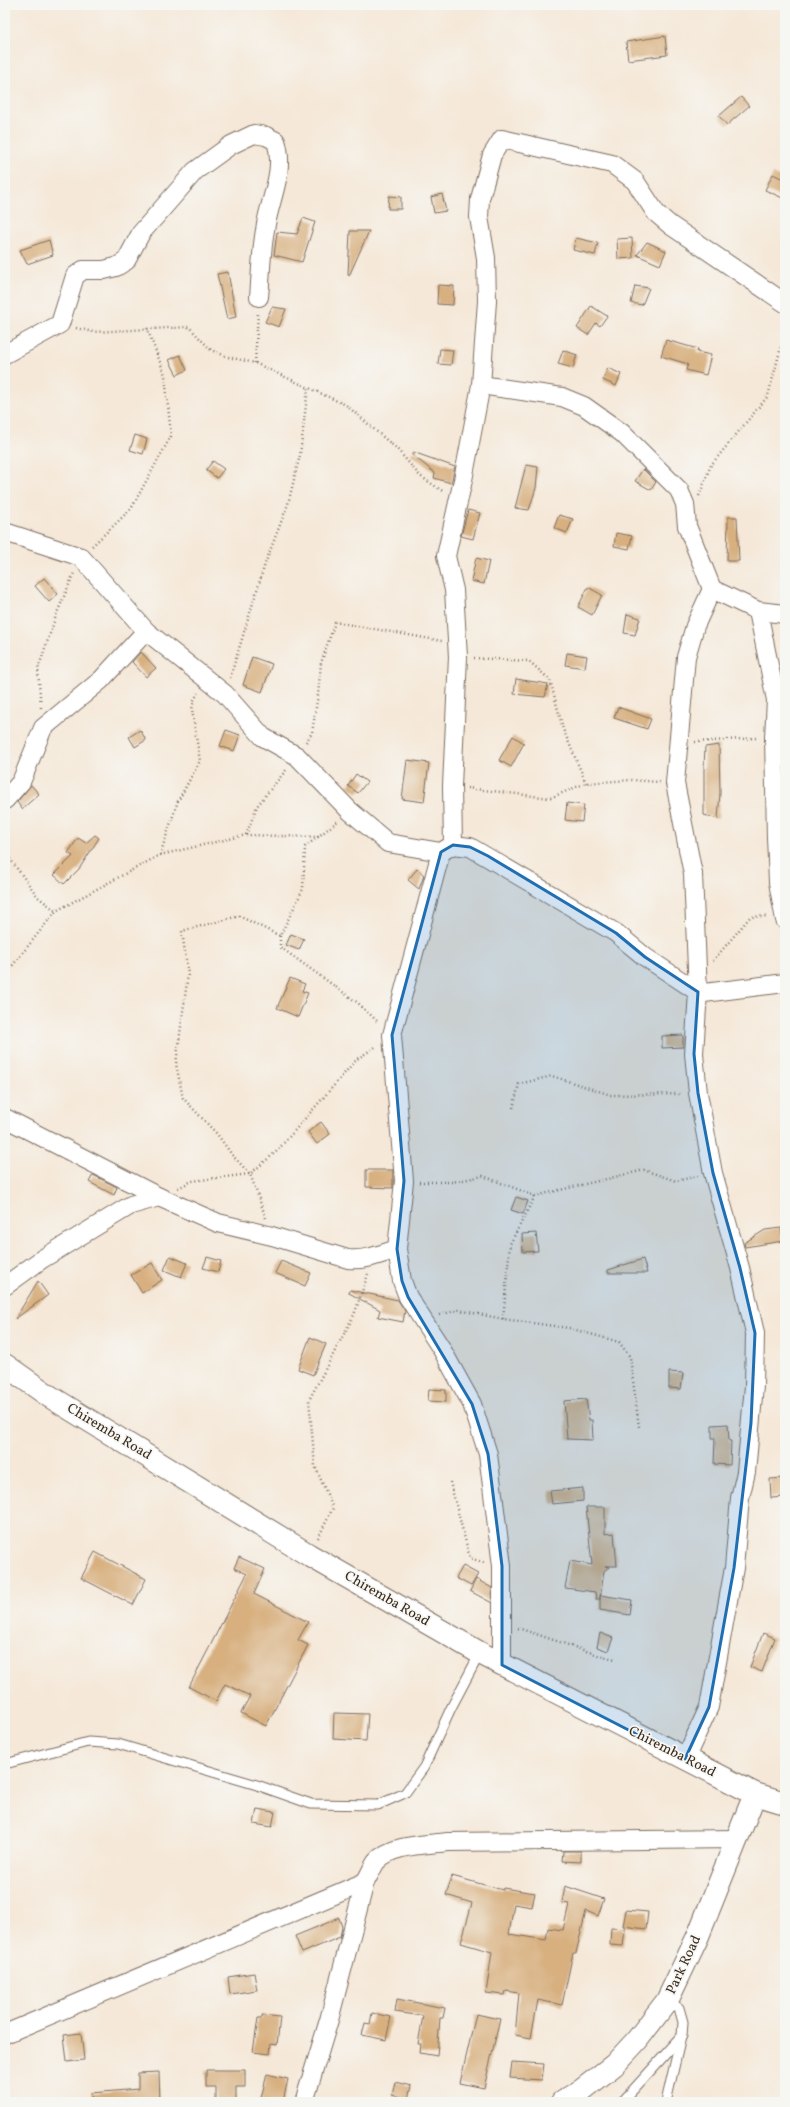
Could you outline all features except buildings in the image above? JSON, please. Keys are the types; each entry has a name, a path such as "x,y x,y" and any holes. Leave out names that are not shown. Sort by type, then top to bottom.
{"main road":[{"name":"Chiremba Road","path":"5,1365 49,1396 309,1555 480,1653 755,1794 785,1803"},
{"name":"Park Road","path":"562,2102 582,2090 614,2065 637,2040 666,2001 698,1936 755,1794"}],"street":[{"path":"5,354 60,324 75,276 83,270 116,267 126,261 141,233 195,171 231,145 254,134 266,136 276,141 279,151 280,174 274,188 265,230 259,298"},
{"path":"502,1665 502,1566 488,1454 472,1404 424,1319 408,1297 402,1281 397,1249 404,1181 392,1035 447,848 452,786 457,650 454,590 446,556 481,385 487,301 486,258 479,217 480,199 492,155 502,140 612,164 635,181 656,213 670,225 785,303"},
{"path":"481,385 562,398 584,406 622,433 679,490 685,504 687,526 712,589 758,611 785,614"},
{"path":"5,532 81,557 146,631 225,694 259,734 297,756 350,811 390,844 447,848 470,847 488,856 616,934 645,958 698,986 704,993 785,983"},
{"path":"685,1759 709,1707 734,1568 739,1505 746,1472 754,1386 755,1333 740,1268 713,1173 698,1093 694,1054 698,986 693,874 675,783 686,657 695,626 712,589"},
{"path":"758,611 776,700 774,737 778,882 784,917"},
{"path":"5,800 21,782 43,728 101,680 146,631"},
{"path":"5,1118 159,1197 218,1223 272,1236 348,1259 357,1260 374,1257 397,1249"},
{"path":"5,1286 42,1259 131,1205 159,1197"},
{"path":"304,2102 329,2020 365,1882 376,1863 384,1855 401,1849 448,1842 738,1839"},
{"path":"5,2034 365,1882"}],"lane":[{"path":"5,1764 88,1742 118,1744 257,1785 311,1804 378,1805 405,1793 424,1767 451,1708 480,1653"},
{"path":"666,2001 679,2008 683,2022 682,2036 666,2102"},
{"path":"622,2102 682,2036"}],"path":[{"path":"255,363 259,298"},
{"path":"60,324 93,332 147,328 190,327 211,350 228,357 255,363 346,404 396,449 420,476 458,501"},
{"path":"43,728 38,669 57,613 81,557 131,509 171,436 165,376 147,328"},
{"path":"698,499 711,465 768,396 785,332"},
{"path":"225,694 265,564 288,504 300,455 308,388"},
{"path":"246,834 257,806 297,756 312,733 321,663 334,622 457,650 529,661 550,680 563,729 586,783"},
{"path":"160,855 178,801 200,761 192,710 194,700 207,680"},
{"path":"679,743 774,737"},
{"path":"452,786 550,798 586,783 630,780 675,783"},
{"path":"159,1197 192,1181 250,1174 276,1152 357,1060 392,1035 358,1003 280,948 280,936 303,889 305,847 350,811"},
{"path":"5,975 56,911 160,855 246,834 319,837"},
{"path":"5,852 38,897 56,911"},
{"path":"272,1236 250,1174 233,1156 217,1134 183,1098 176,1064 188,974 182,931 239,916 280,936"},
{"path":"698,986 750,917 784,917"},
{"path":"513,1108 519,1084 552,1076 611,1095 698,1093"},
{"path":"404,1181 452,1182 482,1176 535,1196 644,1170 676,1181 713,1173"},
{"path":"503,1319 510,1244 535,1196"},
{"path":"309,1555 333,1508 316,1466 309,1400 354,1315 374,1257"},
{"path":"424,1319 459,1310 503,1319 569,1328 619,1342 630,1357 639,1427"},
{"path":"450,1482 470,1558 492,1566 502,1566"},
{"path":"503,1622 598,1655 615,1659"}],"highlighted area":[{"path":"453,845 470,847 488,856 616,933 645,957 698,992 694,1054 698,1093 713,1173 740,1268 755,1333 751,1423 734,1568 709,1707 685,1759 502,1665 502,1566 488,1454 472,1404 408,1297 402,1281 397,1249 404,1181 392,1035 441,852"}]}
